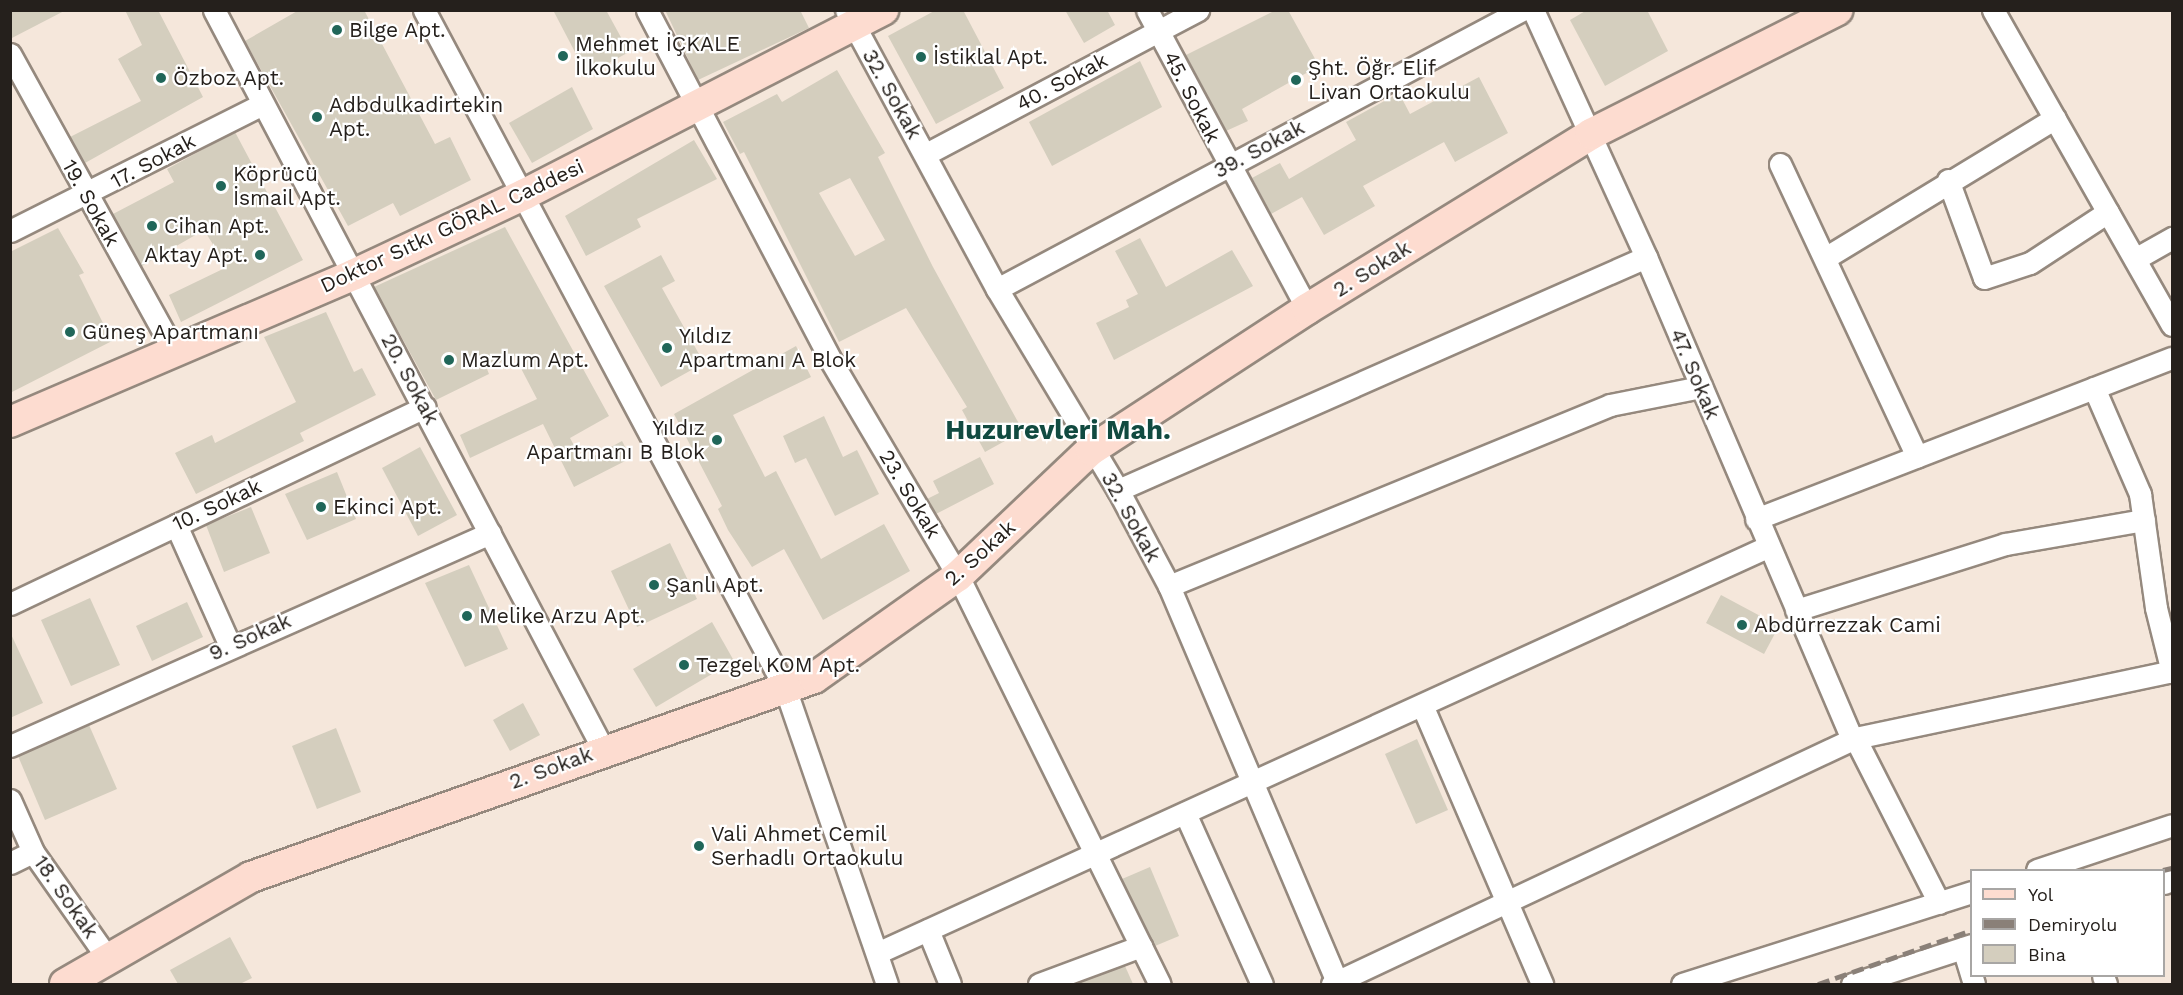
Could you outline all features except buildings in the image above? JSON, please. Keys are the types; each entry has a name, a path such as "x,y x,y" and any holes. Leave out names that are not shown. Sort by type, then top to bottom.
{"street":[{"name":"20. Sokak","path":"213,10 355,274 603,749"},
{"path":"424,10 525,194 786,688 886,984"},
{"name":"23. Sokak","path":"647,10 694,107 831,361 958,576 1160,984"},
{"name":"Doktor Sıtkı GÖRAL Caddesi","path":"10,422 355,274 525,194 694,107 850,18 883,10"},
{"name":"45. Sokak","path":"1147,10 1226,166 1307,309"},
{"name":"40. Sokak","path":"926,154 1198,10"},
{"name":"39. Sokak","path":"997,289 1522,10"},
{"name":"47. Sokak","path":"1533,10 1592,134 1767,547 1853,738 1939,903"},
{"name":"2. Sokak","path":"65,984 250,877 603,749 814,678 958,576 1091,450 1307,309 1592,134 1838,10"},
{"path":"1992,10 2172,325"},
{"name":"32. Sokak","path":"850,18 926,154 997,289 1091,450 1118,490 1169,586 1249,785 1335,983"},
{"name":"19. Sokak","path":"10,54 86,196 174,351"},
{"name":"17. Sokak","path":"10,231 86,196 262,104"},
{"path":"1825,258 1948,180 2055,118"},
{"path":"1780,164 1917,456"},
{"path":"1948,180 1984,278 2030,263 2108,212"},
{"path":"2135,259 2172,238"},
{"path":"1118,490 1646,257"},
{"path":"1756,519 2172,358"},
{"path":"1169,586 1610,405 1701,387"},
{"path":"1335,983 1853,738 2172,671 2164,605 2140,494 2094,388"},
{"name":"10. Sokak","path":"10,604 425,407"},
{"path":"1796,610 2005,544 2144,520"},
{"path":"176,525 230,646"},
{"name":"9. Sokak","path":"10,746 230,646 490,533"},
{"path":"877,953 1767,547"},
{"path":"1422,705 1542,984"},
{"name":"18. Sokak","path":"10,800 33,852 109,960"},
{"path":"1185,813 1262,984"},
{"path":"2040,869 2172,825"},
{"path":"10,863 33,852"},
{"path":"1682,984 1970,892"},
{"path":"928,930 950,984"},
{"path":"1039,984 1141,946"},
{"path":"1852,984 1967,946 1970,962"}],"railway":[{"path":"2165,870 2172,868"},
{"path":"1818,984 1970,931"}],"place":[{"name":"Bilge Apt.","path":"337,30"},
{"name":"Mehmet İÇKALE İlkokulu","path":"563,56"},
{"name":"İstiklal Apt.","path":"921,57"},
{"name":"Özboz Apt.","path":"161,78"},
{"name":"Şht. Öğr. Elif Livan Ortaokulu","path":"1296,80"},
{"name":"Adbdulkadirtekin Apt.","path":"317,117"},
{"name":"Köprücü İsmail Apt.","path":"221,186"},
{"name":"Cihan Apt.","path":"152,226"},
{"name":"Aktay Apt.","path":"260,255"},
{"name":"Güneş Apartmanı","path":"70,332"},
{"name":"Yıldız Apartmanı A Blok","path":"667,348"},
{"name":"Mazlum Apt.","path":"449,360"},
{"name":"Yıldız Apartmanı B Blok","path":"717,440"},
{"name":"Ekinci Apt.","path":"321,507"},
{"name":"Şanlı Apt.","path":"654,585"},
{"name":"Melike Arzu Apt.","path":"467,616"},
{"name":"Abdürrezzak Cami","path":"1742,625"},
{"name":"Tezgel KOM Apt.","path":"684,665"},
{"name":"Vali Ahmet Cemil Serhadlı Ortaokulu","path":"699,846"}],"district":[{"name":"Huzurevleri Mah.","path":"1058,431"}]}
